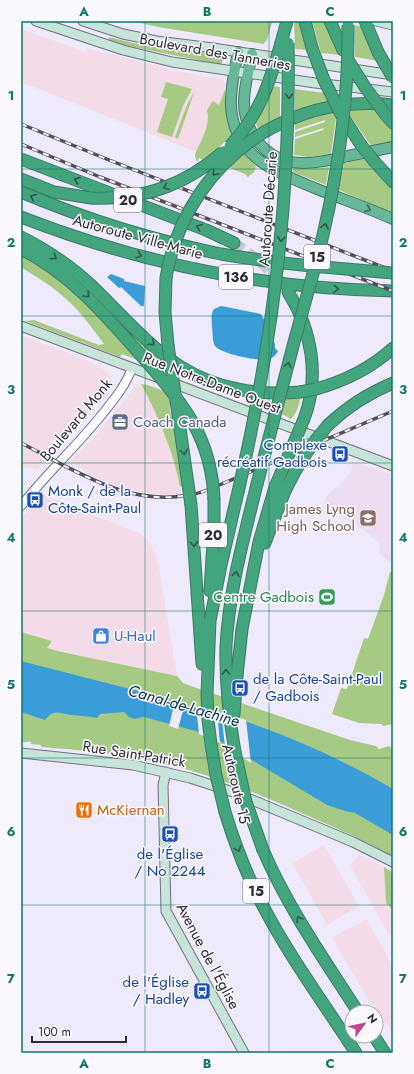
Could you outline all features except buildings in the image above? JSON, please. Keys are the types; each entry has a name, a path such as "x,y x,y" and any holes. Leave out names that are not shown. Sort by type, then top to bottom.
{"highway":[{"name":"Autoroute Décarie","path":"238,492 253,428 280,255 288,146 289,85 284,43 287,21"},
{"path":"305,21 312,48 324,80 341,114 361,145 393,182"},
{"path":"330,21 343,50 360,79 393,123"},
{"path":"365,21 378,52 393,77"},
{"name":"15","path":"235,752 228,704 226,645 234,586 258,484 319,250 330,200 341,139 346,95 348,23"},
{"path":"21,179 54,192 91,198 127,197 163,189 184,180 197,172 226,149 247,125 262,101 284,43"},
{"path":"238,52 231,101 233,119 240,138 256,159 268,167 296,181 393,219"},
{"path":"252,54 244,102 247,121 251,130 258,141 267,150 277,156 295,163 314,163 393,147"},
{"path":"204,642 191,505 168,344 165,312 166,278 170,258 178,234 185,217 198,194 212,177 232,155 266,130 298,116 326,108 361,104 393,105"},
{"name":"20","path":"21,159 199,227 234,243"},
{"name":"Autoroute Ville-Marie","path":"21,192 89,218 170,242 232,256 311,266 393,273"},
{"name":"Autoroute Ville-Marie","path":"21,217 101,245 188,267 238,277 290,284 393,292"},
{"path":"21,237 57,258 83,278 158,349 182,368 221,385 242,391 272,394 316,389 338,382 360,372 393,348"},
{"name":"20","path":"21,248 57,270 83,291 176,396 196,428 208,461 214,500 210,621"},
{"path":"235,752 235,700 240,646 259,542 280,489 304,419 309,401 312,378 310,347 299,311 288,292"},
{"path":"280,489 318,436 328,425 357,402 393,383"},
{"name":"Autoroute 15","path":"238,492 210,621 204,642 208,720 220,790 235,841 246,871 260,900 276,930 356,1053"},
{"name":"Autoroute 15","path":"235,752 246,802 263,850 285,896 353,1004"},
{"path":"379,1044 385,1053"}],"main road":[{"name":"Boulevard des Tanneries","path":"36,21 123,50 172,62 248,74 393,92"},
{"name":"Boulevard des Tanneries","path":"83,21 123,34 143,38 393,77"},
{"path":"376,21 393,25"},
{"name":"Rue Notre-Dame Ouest","path":"21,326 393,466"},
{"name":"Rue Saint-Patrick","path":"21,753 120,764 166,772 202,781 233,792 353,842 393,862"},
{"name":"Avenue de l'Église","path":"166,772 163,785 166,911 244,1053"}],"street":[{"name":"Boulevard Monk","path":"21,506 39,484 96,422 123,387 132,368"}],"shaded area":[{"path":"21,29 86,52 87,48 176,71 223,79 225,83 225,90 222,100 199,153 21,82"},
{"path":"21,335 91,362 110,373 112,381 56,451 38,469 21,467"},
{"path":"141,384 150,399 163,428 177,472 181,494 149,494 123,488 96,478 70,462 97,434 134,388"},
{"name":"James Lyng High School","path":"354,462 390,474 390,476 393,477 393,565 379,553 380,544 364,530 324,507 326,496 339,486 349,474"},
{"path":"42,494 141,534 150,543 158,562 177,676 47,648 52,641 21,632 21,519"},
{"path":"324,845 359,906 327,925 292,863"},
{"path":"358,854 384,867 386,903 393,910 393,937 388,933 349,864 354,862"},
{"path":"366,919 386,953 393,971 393,1033 384,1021 384,1004 372,1004 332,938"}],"green space":[{"path":"132,21 275,21 275,23 272,23 267,40 263,44 158,27"},
{"path":"294,21 299,21 307,50 295,49"},
{"path":"312,21 325,21 341,55 321,53"},
{"path":"355,25 363,27 378,61 355,57"},
{"path":"109,37 155,47 198,50 214,53 222,56 222,65 108,42"},
{"path":"166,82 192,89 183,106 172,137 157,132 168,99 161,97"},
{"path":"272,86 280,87 280,120 259,131 255,121"},
{"path":"295,89 324,93 329,104 295,113"},
{"path":"195,90 178,139 175,137 186,107"},
{"path":"225,90 226,114 232,135 205,161 199,158 197,162 195,154 207,127 207,110 213,101 219,105"},
{"path":"351,109 375,109 393,131 393,144 372,147 350,116"},
{"path":"333,112 336,118 331,154 309,157 294,155 295,139 323,130 324,128 295,137 295,132 325,122 325,120 295,130 295,123"},
{"path":"243,153 256,166 254,172 248,177 245,174 228,167"},
{"path":"365,159 393,190 393,214 339,190 344,163"},
{"path":"329,167 326,185 293,172 293,168 309,169"},
{"path":"21,254 42,267 83,299 107,324 137,360 122,354 120,357 25,321 34,320 99,345 104,344 94,330 66,298 21,267"},
{"path":"102,303 166,363 167,371 156,365 100,304"},
{"path":"141,384 148,385 186,399 186,403 172,398 170,401 170,411 174,424 183,486 180,487 165,434"},
{"path":"301,396 299,406 291,419 282,414 286,398"},
{"path":"393,571 393,724 383,726 381,724 359,723 332,714 341,688 347,689 364,638 368,639 384,595 390,572"},
{"path":"21,632 52,641 47,648 177,676 183,683 188,685 350,740 376,746 379,749 389,746 393,749 393,857 355,837 288,807 205,775 139,758 98,752 41,747 41,745 31,744 31,742 21,742"},
{"path":"384,867 393,873 393,910 386,903"}],"water":[{"path":"111,274 124,279 124,281 145,286 144,306 141,306 121,287 119,288 107,277"},
{"path":"221,306 261,314 275,344 275,348 278,351 276,355 264,360 250,358 225,352 215,346 213,339 212,316 214,309"},
{"path":"21,661 169,699 169,701 175,703 222,714 288,737 331,756 393,789 393,835 355,813 327,805 210,735 144,717 134,719 129,717 124,712 100,714 97,718 54,713 48,716 45,720 21,712"}],"pier":[{"path":"175,701 185,703 178,729 169,726"},
{"path":"196,706 217,711 220,743 199,734"},
{"path":"221,712 246,720 251,763 225,746"}],"tunnel":[{"path":"234,243 261,262 281,282"}],"railway":[{"path":"21,124 393,271"},
{"path":"21,144 100,177 393,291"},
{"path":"21,443 81,474 122,491 143,496 165,497 199,493 207,490 393,411"}],"place":[{"name":"Coach Canada","path":"120,422"},
{"name":"Complexe récréatif Gadbois","path":"340,454"},
{"name":"Monk / de la Côte-Saint-Paul","path":"35,500"},
{"name":"James Lyng High School","path":"368,518"},
{"name":"Centre Gadbois","path":"327,597"},
{"name":"U-Haul","path":"101,636"},
{"name":"de la Côte-Saint-Paul / Gadbois","path":"240,688"},
{"name":"McKiernan","path":"84,810"},
{"name":"de l'Église / No 2244","path":"170,834"},
{"name":"de l'Église / Hadley","path":"202,991"}],"water label":[{"name":"Canal-de-Lachine","path":"184,705"}]}
